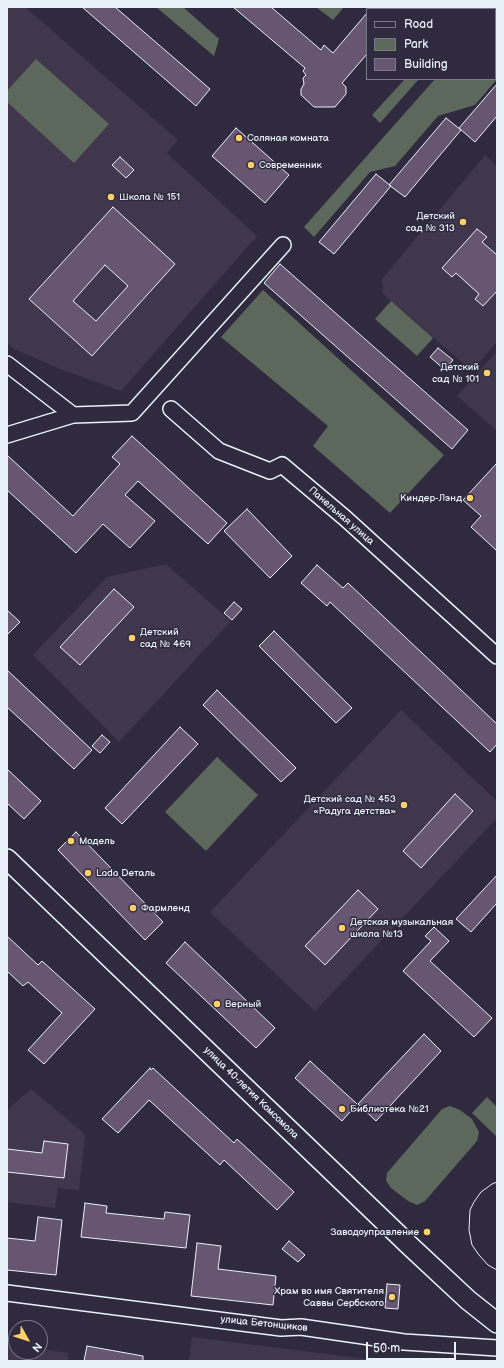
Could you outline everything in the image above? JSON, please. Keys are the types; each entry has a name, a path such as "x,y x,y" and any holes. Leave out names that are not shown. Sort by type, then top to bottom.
{"main road":[{"name":"улица 40-летия Комсомола","path":"7,859 468,1300 497,1323"}],"street":[{"path":"7,435 73,415 132,413 283,245"},
{"path":"7,364 73,415"},
{"name":"Панельная улица","path":"171,409 219,451 270,471 282,465 345,518 497,656"},
{"name":"улица Бетонщиков","path":"7,1293 281,1328 301,1327 404,1342 497,1348"}],"shaded area":[{"name":"Школа № 151","path":"7,7 25,7 178,140 167,153 257,236 121,391 60,369 14,349 7,343"},
{"name":"Детский сад № 313","path":"485,155 497,166 497,342 472,371 383,294 382,279"},
{"name":"Детский сад № 101","path":"497,351 497,431 457,396"},
{"name":"Детский сад № 469","path":"166,564 231,621 119,742 33,655 107,577"},
{"path":"401,710 497,801 497,818 315,1011 210,912"},
{"path":"31,1089 85,1134 79,1190 58,1188 55,1208 7,1202 7,1110"},
{"path":"192,1337 382,1361 189,1361"},
{"path":"7,1345 8,1360 48,1360 48,1350 68,1353 68,1361 7,1361"}],"green space":[{"path":"156,7 183,7 219,39 214,56"},
{"path":"316,7 344,7 333,20"},
{"path":"497,9 497,79 475,105 438,116 395,166 370,172 314,237 304,227 434,80 496,80"},
{"path":"36,59 109,124 74,163 7,102 7,91"},
{"path":"404,80 418,80 380,123 372,115"},
{"path":"263,290 444,455 390,513 313,446 328,426 221,337"},
{"path":"391,301 433,338 417,356 375,319"},
{"path":"217,757 258,795 206,851 165,812"},
{"path":"487,1097 497,1107 497,1137 472,1113"},
{"path":"450,1106 460,1110 472,1119 479,1132 477,1141 425,1201 417,1205 408,1201 391,1188 386,1181 387,1173 442,1109"}],"building":[{"path":"82,7 115,7 210,89 196,106"},
{"path":"233,7 271,7 321,50 324,45 333,53 366,14 366,55 342,83 346,87 346,94 335,107 314,107 301,95 301,89 304,84 303,78 306,75 303,71 305,68"},
{"path":"497,84 497,116 475,142 459,128"},
{"path":"446,118 461,130 405,197 389,185"},
{"name":"Современник","path":"236,128 289,175 265,203 212,156"},
{"path":"120,157 134,170 126,178 112,165"},
{"path":"376,174 391,186 334,254 319,242"},
{"path":"113,207 175,264 92,356 29,299","holes":["105,265 128,286 96,321 73,301"]},
{"path":"477,229 487,237 482,242 497,255 497,291 483,306 475,299 479,294 456,273 452,277 442,268"},
{"path":"280,264 468,430 452,449 264,283"},
{"path":"438,348 453,360 445,370 430,357"},
{"path":"132,436 227,523 208,544 138,481 125,495 155,521 130,548 103,524 76,553 7,490 7,455 73,516 120,464 112,457"},
{"path":"497,463 497,551 471,527 481,516 463,500"},
{"path":"247,509 292,556 270,578 224,531"},
{"path":"317,565 343,588 348,583 497,724 497,744 490,752 330,602 327,606 301,583"},
{"path":"114,589 134,607 80,665 60,647"},
{"path":"234,602 242,609 232,620 224,613"},
{"path":"7,610 20,622 7,635"},
{"path":"274,631 352,708 336,723 259,646"},
{"path":"7,670 92,750 74,769 7,707"},
{"path":"217,690 296,768 281,782 203,705"},
{"path":"180,727 198,744 122,824 105,808"},
{"path":"102,735 110,742 100,753 92,746"},
{"path":"7,769 41,801 24,819 7,803"},
{"path":"455,794 473,811 421,868 403,851"},
{"path":"76,832 163,922 145,940 58,850"},
{"path":"497,875 497,903 471,932 456,919"},
{"name":"Детская музыкальная школа №13","path":"358,890 378,909 325,965 305,946"},
{"path":"434,927 449,941 430,961 492,1018 474,1037 403,971 431,941 425,936"},
{"path":"7,936 38,965 42,961 95,1009 44,1064 28,1050 62,1013 28,982 23,986 7,971"},
{"path":"185,942 275,1028 256,1048 166,963"},
{"path":"424,1034 441,1051 376,1121 358,1104"},
{"path":"310,1061 357,1104 342,1121 295,1078"},
{"path":"150,1068 151,1070 153,1068 234,1143 237,1139 294,1192 277,1210 224,1160 220,1165 149,1100 118,1133 102,1119"},
{"path":"44,1141 68,1144 64,1178 7,1172 7,1149 42,1153"},
{"path":"85,1203 107,1206 106,1213 164,1219 165,1212 190,1215 186,1248 81,1237"},
{"path":"38,1217 62,1220 56,1275 7,1270 7,1238 35,1241"},
{"path":"289,1241 305,1255 298,1262 282,1249"},
{"path":"197,1243 221,1246 218,1269 276,1276 273,1305 191,1296"},
{"name":"Храм во имя Святителя Саввы Сербского","path":"387,1284 400,1285 398,1309 385,1308"},
{"path":"87,1346 143,1356 143,1361 84,1361"}],"tram line":[{"path":"497,1182 481,1192 474,1202 470,1210 469,1230 472,1245 488,1265 497,1270"}],"place":[{"name":"Соляная комната","path":"239,138"},
{"name":"Современник","path":"251,165"},
{"name":"Школа № 151","path":"111,197"},
{"name":"Детский сад № 313","path":"463,222"},
{"name":"Детский сад № 101","path":"487,373"},
{"name":"Киндер-Лэнд","path":"470,498"},
{"name":"Детский сад № 469","path":"132,638"},
{"name":"Детский сад № 453 «Радуга детства»","path":"404,805"},
{"name":"Модель","path":"71,841"},
{"name":"Lada Dеталь","path":"88,873"},
{"name":"Фармленд","path":"133,908"},
{"name":"Детская музыкальная школа №13","path":"342,928"},
{"name":"Верный","path":"217,1004"},
{"name":"Библиотека №21","path":"342,1109"},
{"name":"Заводоуправление","path":"427,1232"},
{"name":"Храм во имя Святителя Саввы Сербского","path":"392,1297"}]}
